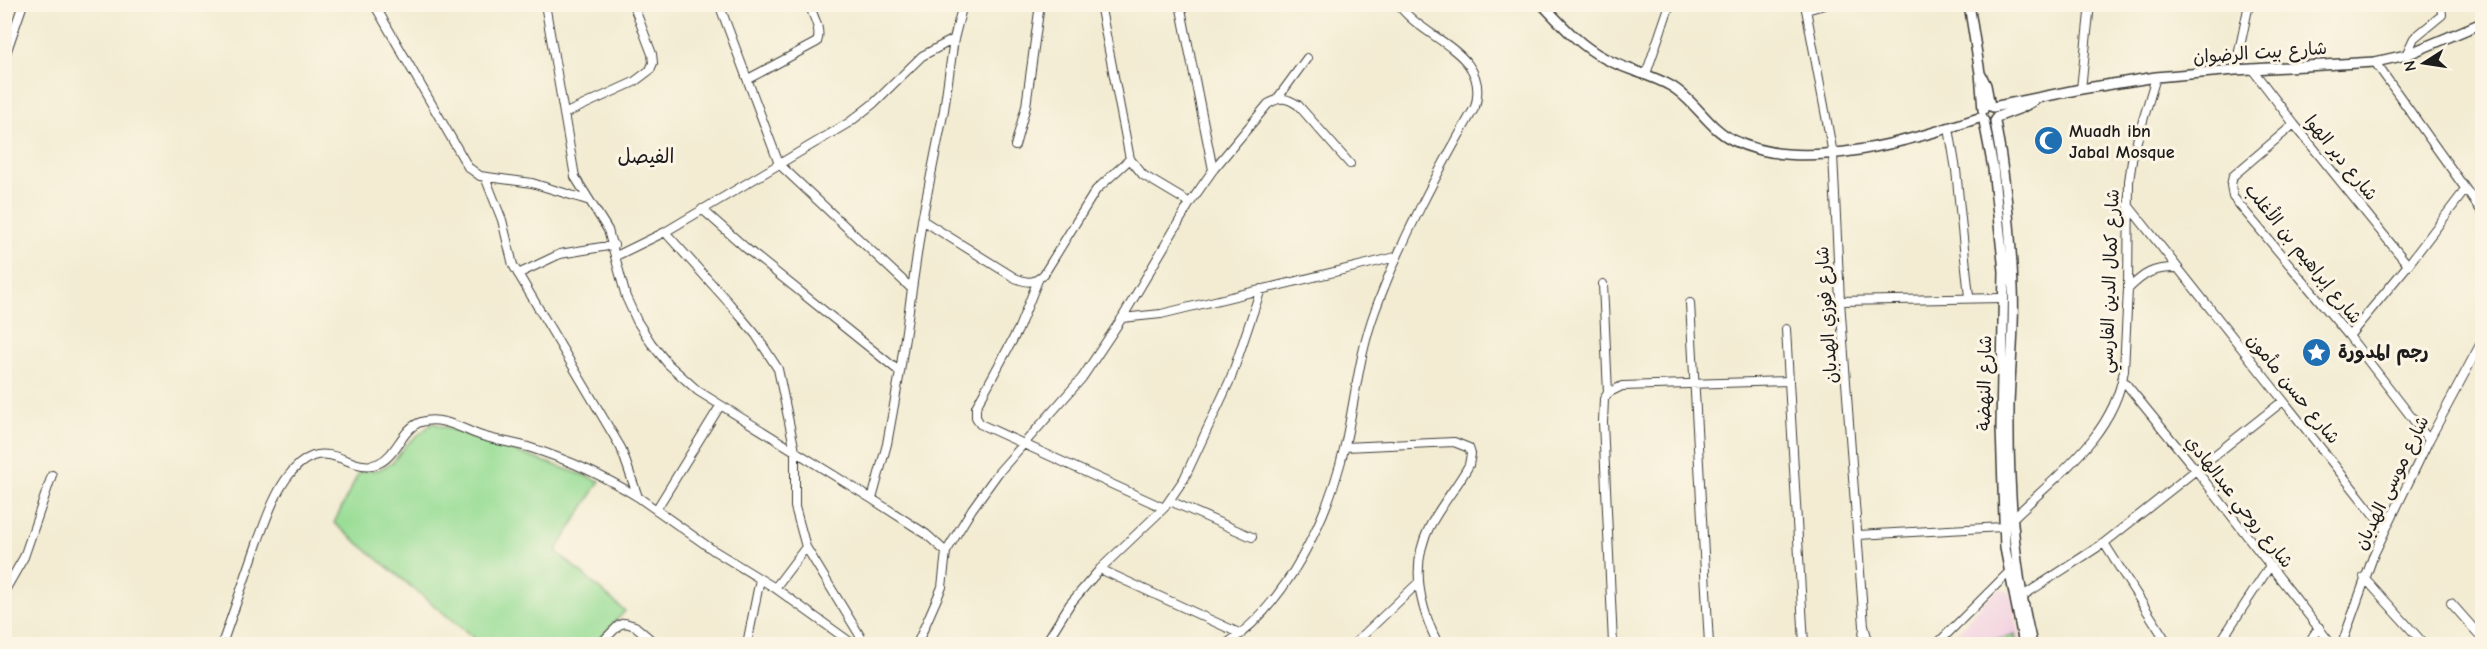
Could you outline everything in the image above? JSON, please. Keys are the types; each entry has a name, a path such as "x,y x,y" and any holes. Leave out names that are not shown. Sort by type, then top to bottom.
{"street":[{"path":"4,59 22,4"},
{"path":"374,4 462,159 474,173 485,177 532,183 587,200"},
{"path":"545,4 575,177 587,200 608,230 627,297 637,321 651,344 668,364 698,391 926,534 946,552"},
{"path":"564,114 634,82 650,70 653,63 651,54 633,4"},
{"path":"719,4 779,164 912,289"},
{"path":"748,79 817,42 818,29 809,4"},
{"path":"872,499 887,444 922,220 945,110 954,39 963,4"},
{"path":"1015,146 1026,106 1040,4"},
{"path":"1100,4 1130,159 1143,175 1190,202"},
{"path":"1180,4 1213,170"},
{"path":"1226,645 1241,634 1269,604 1302,555 1332,490 1345,447 1368,331 1396,257 1434,179 1475,107 1478,86 1472,66 1459,54 1425,31 1398,4"},
{"name":"شارع بيت الرضوان","path":"1542,4 1587,48 1620,66 1646,74 1674,88 1716,128 1731,139 1750,148 1784,154 1833,154 1949,128 2020,100 2035,100 2081,89 2156,77 2375,62 2406,54 2481,27"},
{"path":"1646,74 1670,4"},
{"path":"1806,7 1828,4"},
{"name":"شارع النهضة","path":"1969,4 1986,112 2003,253 2001,427 2003,527 2008,573 2024,645"},
{"path":"2081,89 2090,4"},
{"path":"2235,70 2249,4"},
{"path":"2406,54 2414,38 2442,15 2441,4"},
{"name":"شارع فوزي الهدبان","path":"1806,7 1833,154 1840,302 1864,626 1862,645"},
{"path":"616,256 665,232 850,122 874,103 922,56 954,39"},
{"path":"917,645 942,587 946,552 987,488 1082,378 1122,318 1190,202 1249,126 1268,104 1277,99 1307,58"},
{"path":"2375,62 2464,190 2482,212"},
{"name":"شارع دير الهوا","path":"2252,69 2408,265"},
{"name":"شارع كمال الدين الفارسي","path":"2012,519 2102,428 2118,399 2122,380 2128,289 2128,205 2133,154 2156,77"},
{"path":"1277,99 1288,99 1298,105 1350,164"},
{"name":"شارع بيت الرضوان","path":"1996,119 2035,100"},
{"path":"1986,112 1990,123 1996,119"},
{"name":"شارع النهضة","path":"1996,119 2008,217 2013,289 2009,403 2012,519 2021,597 2032,645"},
{"name":"شارع إبراهيم بن الأغلب","path":"2294,124 2233,176 2231,191 2233,197 2349,336 2429,440"},
{"path":"1949,128 1957,181 1968,297"},
{"path":"1130,159 1096,190 1038,280 1018,330 976,407 976,417 980,424 1024,446 1164,508"},
{"path":"485,177 502,220 510,256 518,274 621,448 638,497"},
{"path":"2349,336 2408,265 2464,190"},
{"name":"شارع حسن مأمون","path":"2128,205 2385,530"},
{"path":"702,209 747,249 900,372"},
{"path":"922,220 1015,278 1026,282 1038,280"},
{"path":"665,232 736,311 778,369 795,451 795,507 806,547 866,645"},
{"path":"518,274 560,254 614,245"},
{"path":"1122,318 1161,314 1396,257"},
{"path":"2128,289 2146,273 2161,268 2176,268"},
{"path":"1603,284 1608,393"},
{"path":"1045,645 1070,604 1100,569 1164,508 1191,467 1231,378 1261,289"},
{"path":"1840,302 1968,297 2003,298"},
{"path":"1690,303 1709,645"},
{"path":"1786,329 1804,645"},
{"name":"شارع موسى الهدبان","path":"2342,645 2364,577 2385,530 2429,440 2482,341"},
{"name":"شارع روحي عبدالهادي","path":"2122,380 2331,645"},
{"path":"1613,645 1603,422 1604,399 1608,393 1622,386 1789,381"},
{"path":"2021,597 2104,543 2283,401"},
{"path":"656,510 720,406"},
{"path":"222,645 271,507 286,479 299,464 313,456 329,454 357,463 377,464 388,456 412,427 428,421 439,421 483,436 529,447 611,480 775,588 853,645"},
{"path":"1345,447 1454,442 1469,448 1471,454 1469,465 1428,529 1418,566 1425,612 1438,645"},
{"path":"4,592 24,557 52,475"},
{"path":"1170,501 1252,537"},
{"path":"1858,535 2003,527"},
{"path":"2104,543 2168,645"},
{"path":"775,588 806,547"},
{"path":"2219,645 2270,566"},
{"path":"1100,569 1241,634"},
{"path":"1936,645 2008,573"},
{"path":"2364,577 2424,645"},
{"path":"747,645 760,579"},
{"path":"1354,645 1419,582"},
{"path":"2451,603 2482,638"},
{"path":"600,645 619,625 625,623 635,626 656,645"},
{"name":"شارع فوزي الهدبان","path":"1864,626 1869,645"},
{"path":"2308,645 2319,627"}],"shaded area":[{"path":"2001,588 2011,594 2021,644 1943,644 1962,628 1984,600"}],"green space":[{"path":"433,423 600,481 556,551 625,611 595,644 481,644 334,523 359,472 378,470 393,462 406,445"},
{"path":"2015,635 2016,641 2005,644 1982,644"}],"place":[{"name":"Muadh ibn Jabal Mosque","path":"2048,141"},
{"name":"رجم المدورة","path":"2317,352"}],"district":[{"name":"الفيصل","path":"646,156"}]}
